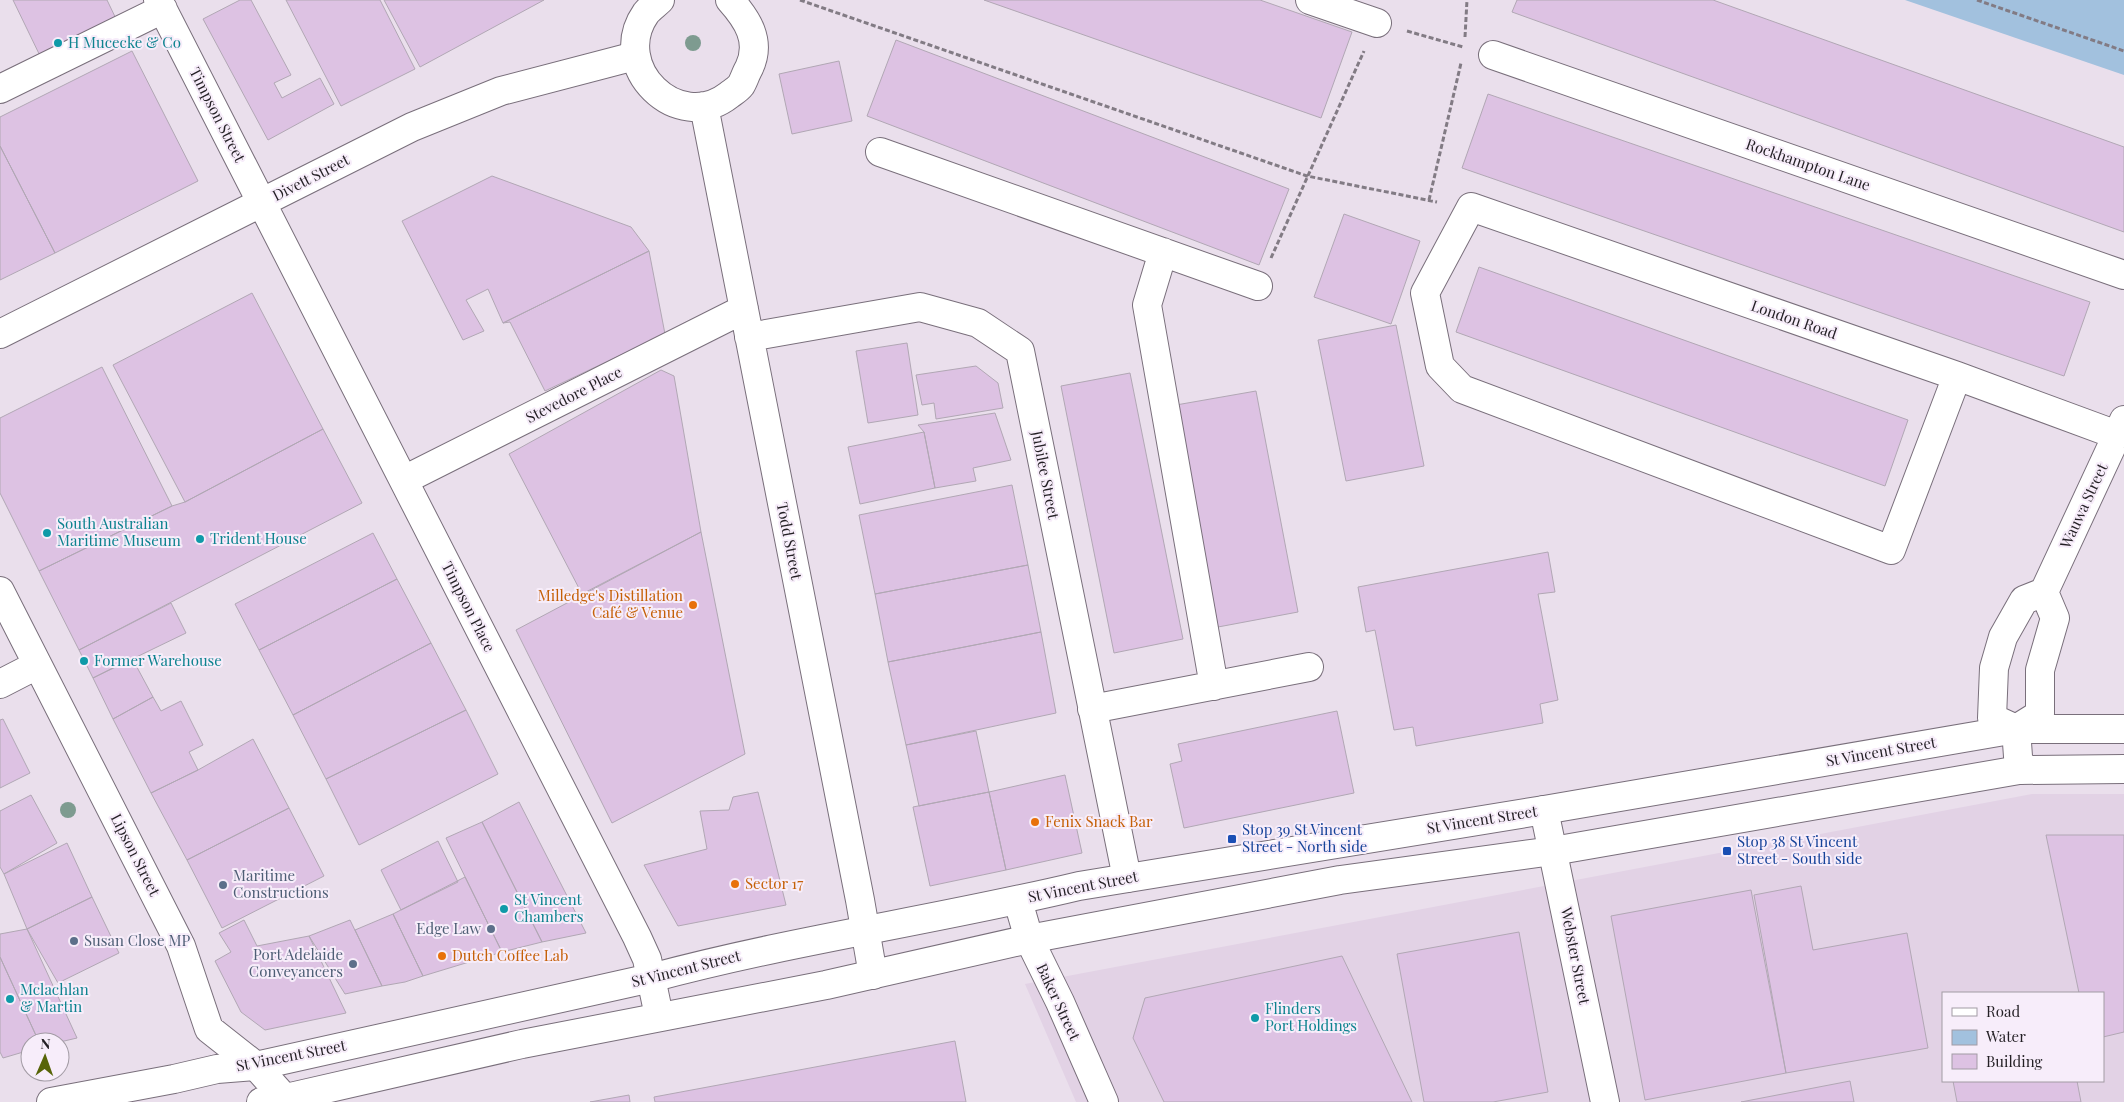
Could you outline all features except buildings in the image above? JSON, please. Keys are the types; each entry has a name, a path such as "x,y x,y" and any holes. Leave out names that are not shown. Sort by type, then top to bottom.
{"street":[{"path":"660,0 646,13 637,34 636,56 640,71 655,92 677,104 704,106 722,101 740,86 753,60 753,37 747,18 730,0"},
{"path":"1310,0 1377,23"},
{"path":"0,89 161,4"},
{"name":"Timpson Street","path":"161,4 262,202"},
{"name":"Rockhampton Lane","path":"1493,55 2124,275"},
{"name":"Divett Street","path":"0,334 412,128 500,91 636,56"},
{"name":"Todd Street","path":"704,106 873,975"},
{"path":"880,152 1258,286"},
{"name":"Timpson Place","path":"262,202 647,958 660,1016"},
{"path":"1471,207 1426,293 1440,366 1462,389 1891,550 1957,376"},
{"name":"London Road","path":"1471,207 1957,376 2120,427"},
{"path":"1163,252 1147,306 1214,686"},
{"name":"Jubilee Street","path":"749,337 920,307 978,323 1020,351 1127,878"},
{"name":"Stevedore Place","path":"404,480 744,309"},
{"name":"Wauwa Street","path":"2044,592 2120,427"},
{"name":"Lipson Street","path":"0,591 181,946 209,1029 256,1066 278,1101"},
{"path":"2044,592 2054,618 2040,670 2040,714 2016,729 1992,718 1994,668 2003,637 2024,600 2044,592"},
{"path":"0,684 37,666"},
{"path":"1092,709 1309,667"},
{"path":"2016,729 2019,770"},
{"name":"St Vincent Street","path":"51,1102 217,1069 256,1066 651,978 816,938 1018,900 1079,886 1544,810 2016,729 2124,729"},
{"path":"278,1101 522,1044 873,975 1028,939 1340,880 1552,851 2019,770 2124,770"},
{"name":"Webster Street","path":"1544,810 1605,1102"},
{"name":"Baker Street","path":"1018,900 1028,939 1060,1002 1104,1102"}],"path":[{"path":"800,0 1307,176 1471,207"},
{"path":"1429,200 1465,47 1467,0"},
{"path":"1977,0 2124,52"},
{"path":"1258,286 1377,23 1465,47"}],"shaded area":[{"path":"2032,794 2124,794 2124,1102 1076,1102 1025,984"}],"water":[{"path":"1905,0 2124,0 2124,75"}],"place":[{"name":"H Mucecke & Co","path":"58,43"},
{"name":"South Australian Maritime Museum","path":"47,533"},
{"name":"Trident House","path":"200,539"},
{"name":"Milledge's Distillation Café & Venue","path":"693,605"},
{"name":"Former Warehouse","path":"84,661"},
{"name":"Fenix Snack Bar","path":"1035,822"},
{"name":"Stop 39 St Vincent Street - North side","path":"1232,839"},
{"name":"Stop 38 St Vincent Street - South side","path":"1727,851"},
{"name":"Sector 17","path":"735,884"},
{"name":"Maritime Constructions","path":"223,885"},
{"name":"St Vincent Chambers","path":"504,909"},
{"name":"Edge Law","path":"491,929"},
{"name":"Susan Close MP","path":"74,941"},
{"name":"Dutch Coffee Lab","path":"442,956"},
{"name":"Port Adelaide Conveyancers","path":"353,964"},
{"name":"Mclachlan & Martin","path":"10,999"},
{"name":"Flinders Port Holdings","path":"1255,1018"}]}
